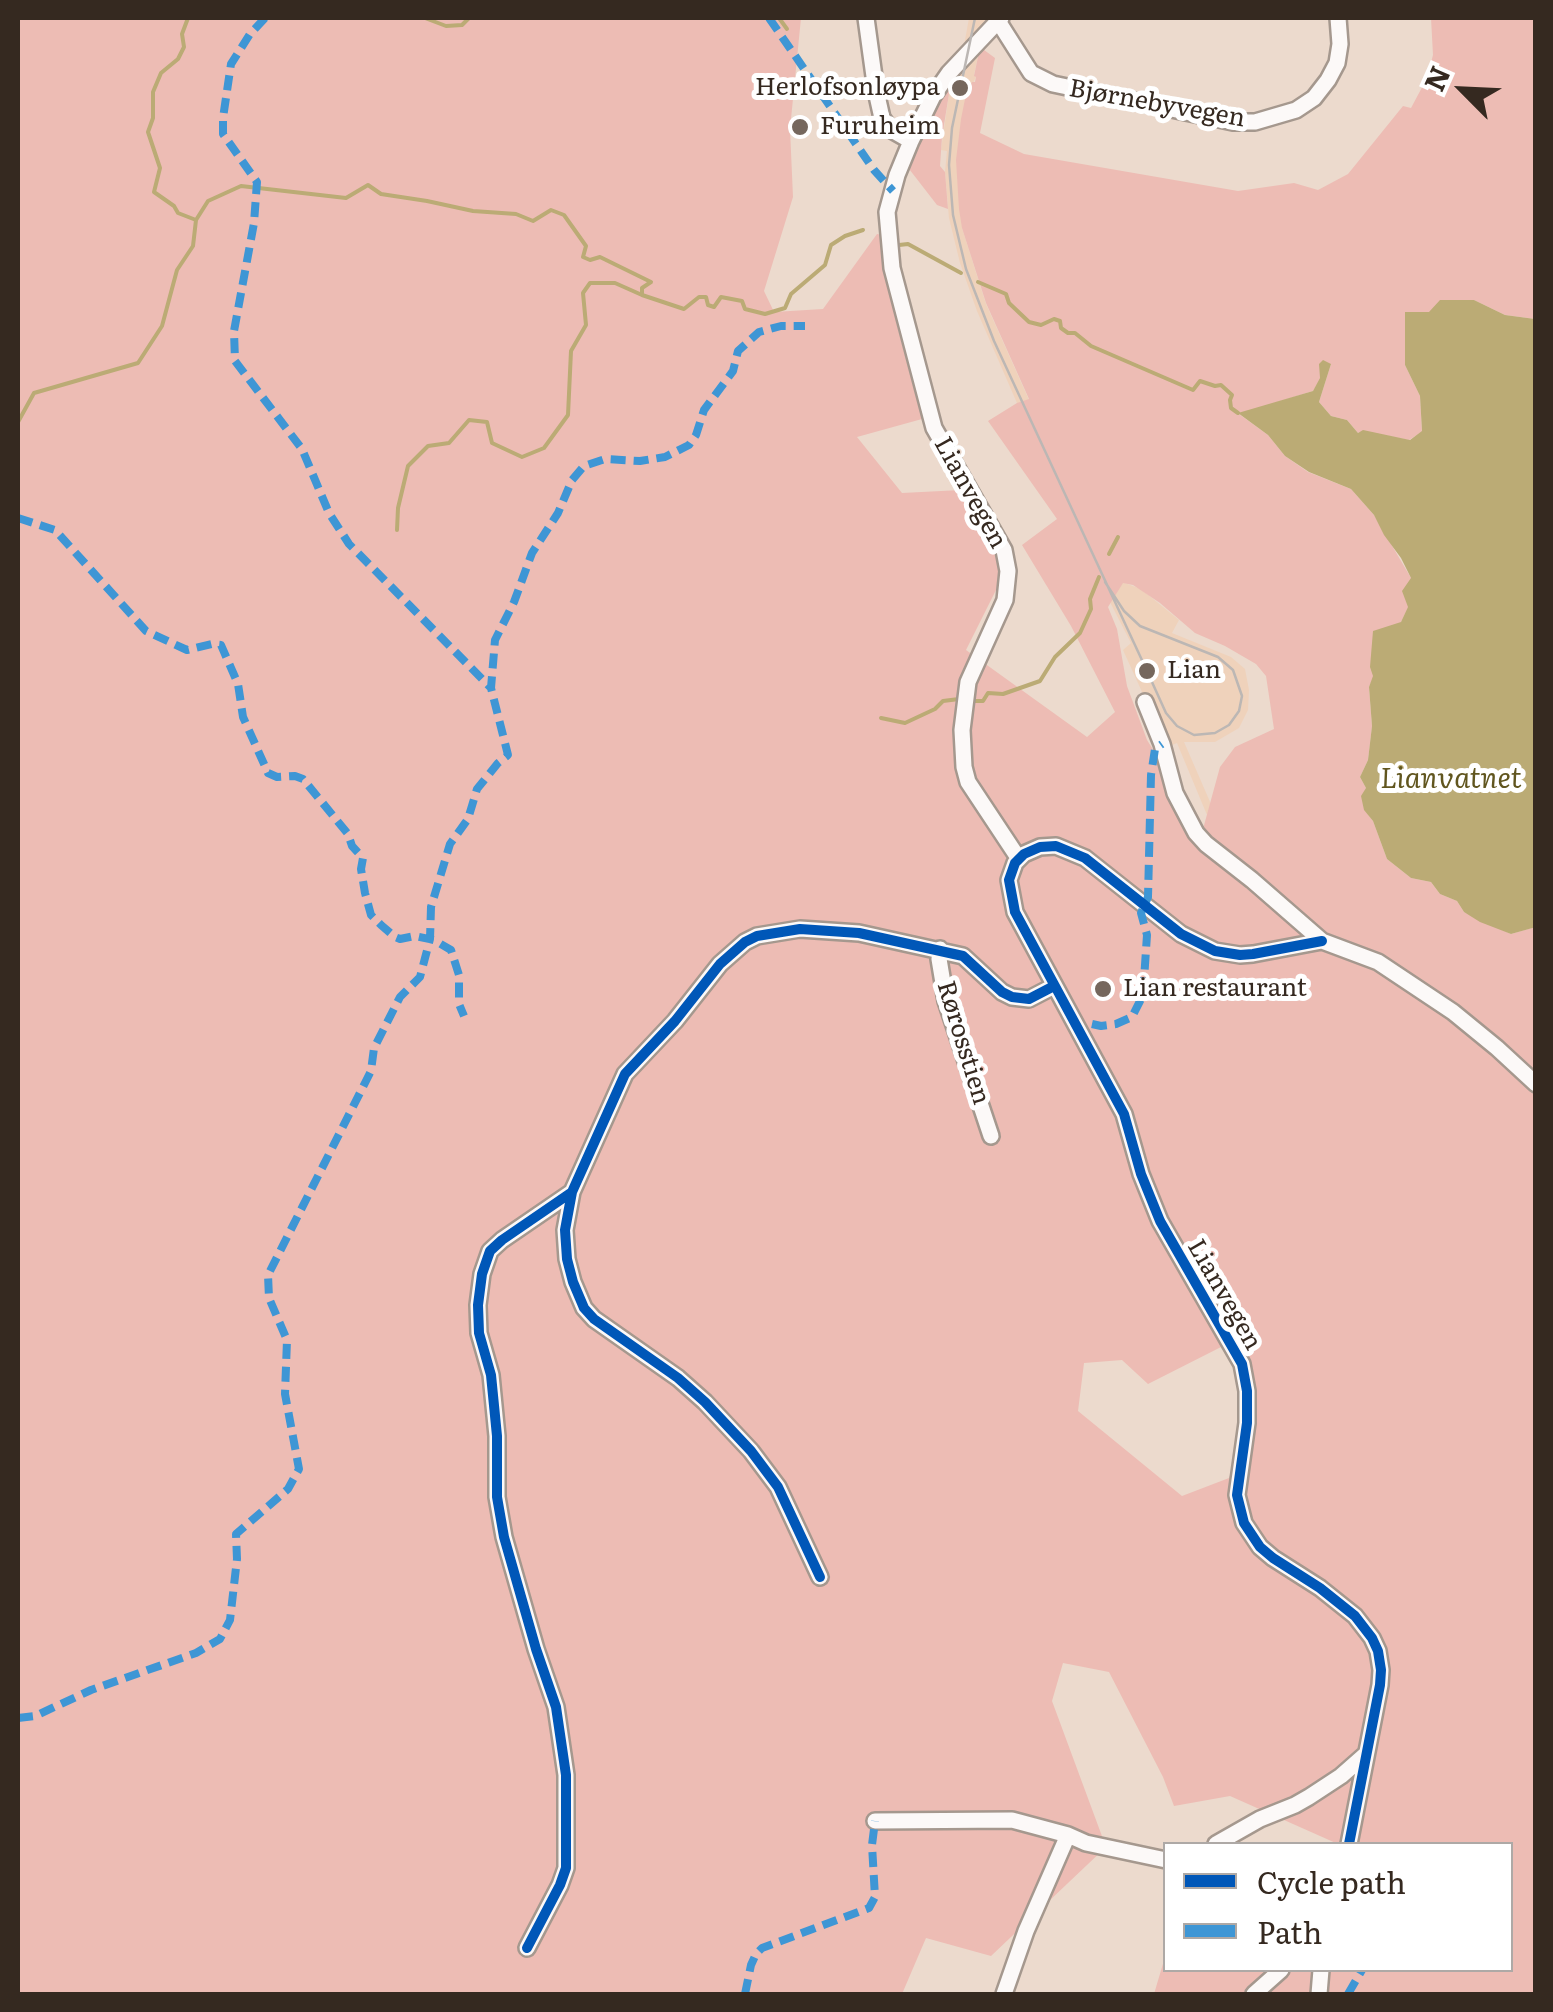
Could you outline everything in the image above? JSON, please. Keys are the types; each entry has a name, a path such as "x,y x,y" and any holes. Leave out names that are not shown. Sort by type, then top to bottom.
{"street":[{"path":"866,18 882,118 896,134 911,141"},
{"name":"Bjørnebyvegen","path":"999,19 1034,77 1233,122 1255,122 1296,110 1314,98 1336,63 1340,44 1338,18"},
{"name":"Lianvegen","path":"999,19 942,83 911,141 887,212 892,268 934,428 1004,550 1008,571 1005,600 968,682 962,730 964,767 968,782 1019,858 1009,880 1012,903 1032,947 1124,1114 1141,1174 1160,1221 1242,1364 1248,1391 1247,1423 1237,1496 1244,1523 1273,1558 1355,1616 1378,1651 1380,1685 1349,1842"},
{"path":"1145,702 1175,793 1206,844 1322,941 1378,962 1454,1012 1536,1084"},
{"path":"1019,858 1048,845 1077,853 1181,934 1215,950 1254,954 1322,941"},
{"path":"820,1576 778,1487 750,1451 678,1378 584,1308 567,1259 565,1230 572,1192 625,1074 720,964 745,942 769,933 816,929 859,933 963,956 1012,998 1028,999 1054,986"},
{"name":"Rørosstien","path":"940,949 946,1001 991,1136"},
{"path":"527,1948 566,1868 566,1776 556,1707 504,1537 491,1375 479,1333 478,1313 482,1274 490,1252 572,1192"},
{"path":"1220,1842 1295,1805 1341,1776 1366,1754"},
{"path":"876,1821 998,1818 1163,1859"},
{"path":"1004,1994 1068,1835"},
{"path":"1254,1994 1278,1972"}],"shaded area":[{"path":"18,18 801,18 790,129 793,197 764,291 774,312 823,309 877,234 884,235 897,325 922,419 857,437 902,493 961,490 994,547 1001,580 966,650 1087,737 1115,712 1071,626 1022,545 1057,519 988,421 1029,399 986,303 959,209 956,160 961,119 965,99 975,82 980,47 995,58 980,133 1024,154 1238,191 1294,183 1318,190 1348,174 1403,106 1411,108 1427,78 1433,55 1431,18 1535,18 1535,319 1505,315 1474,300 1405,365 1420,396 1422,432 1409,440 1358,433 1347,420 1331,416 1319,402 1331,364 1313,391 1239,414 1308,472 1351,489 1374,515 1411,578 1409,606 1369,687 1372,726 1368,760 1360,777 1366,788 1364,809 1373,821 1387,859 1411,878 1431,882 1440,894 1457,901 1464,912 1511,934 1535,927 1535,1994 1154,1994 1163,1964 1163,1972 1513,1972 1513,1842 1334,1842 1230,1796 1174,1806 1109,1672 1063,1663 1052,1701 1106,1847 991,1956 926,1938 902,1994 18,1994","holes":["1123,583 1133,585 1195,633 1256,664 1266,676 1274,729 1235,747 1220,767 1203,829 1147,740 1127,686 1117,629 1108,607","1227,1344 1242,1376 1243,1436 1229,1478 1182,1496 1078,1411 1084,1363 1122,1360 1148,1384"]},
{"path":"969,18 986,18 976,77 965,99 962,228 986,304 1114,579 1141,589 1179,620 1172,633 1231,657 1245,669 1248,710 1239,728 1215,742 1184,742 1214,811 1207,815 1177,743 1167,747 1123,650 1131,643 1017,403 960,263 949,218 947,151 941,150 949,94 955,95"},
{"path":"948,80 940,166 945,172 948,209 937,205 906,165"}],"water":[{"name":"Lianvatnet","path":"1440,300 1474,300 1505,315 1535,319 1536,927 1511,934 1480,922 1464,912 1457,901 1440,894 1431,882 1411,878 1387,859 1373,821 1364,810 1361,796 1366,788 1360,777 1368,760 1372,726 1369,687 1373,676 1373,631 1401,622 1408,607 1402,591 1411,578 1401,558 1374,515 1351,489 1309,472 1285,456 1268,435 1238,413 1313,391 1323,360 1331,364 1319,402 1331,416 1347,420 1358,433 1363,430 1410,440 1422,431 1420,396 1405,365 1405,312 1429,312"}],"waterway":[{"path":"188,18 182,34 184,47 178,59 161,73 153,92 153,118 148,132 160,168 154,192 178,213 196,220"},
{"path":"425,18 446,26 462,25 469,18"},
{"path":"779,18 787,29"},
{"path":"18,422 34,393 138,363 162,326 177,270 193,246 196,220 208,201 241,186 346,198 368,185 381,194 473,211 516,214 533,221 551,210 564,215 586,246 583,257 600,257 651,282 642,288 642,295"},
{"path":"397,530 408,466 428,446 449,443 469,420 487,422 492,443 522,457 544,448 568,415 571,351 586,325 583,293 590,283 615,283 684,309 699,297 706,297 708,305 714,307 721,297 742,301 745,309 765,314 785,308 791,294 825,265 831,245 863,230"},
{"path":"899,245 908,244 961,273"},
{"path":"978,282 1006,294 1009,303 1029,322 1041,325 1054,319 1060,321 1061,328 1091,346 1193,390 1200,381 1221,385 1232,395 1231,408 1238,413"},
{"path":"1109,554 1118,537"},
{"path":"971,701 983,701 988,693 1003,694 1040,681 1055,657 1080,633 1099,577"},
{"path":"881,718 905,723 943,701 959,699"}],"tram line":[{"path":"975,18 952,128 949,165 953,215 966,269 994,341 1147,671 1166,713 1177,726 1194,735 1215,733 1229,725 1239,711 1242,696 1233,670 1218,657 1140,626 1124,611 1105,582"}],"marked path":[{"path":"265,18 231,64 223,118 223,134 257,182 254,223 234,331 235,361 302,449 329,513 349,544 491,688"},
{"path":"769,18 874,170 893,191"},
{"path":"18,1718 35,1716 91,1690 196,1653 220,1639 230,1620 236,1534 288,1489 299,1469 285,1394 287,1340 269,1298 268,1275 371,1071 374,1048 400,997 420,977 430,939 431,907 450,844 468,819 477,789 508,755 491,688 495,640 532,553 558,513 572,480 584,466 605,459 640,461 665,457 689,445 704,410 733,371 738,351 759,332 781,326 805,326"},
{"path":"18,518 55,530 146,631 187,650 221,645 238,684 243,717 268,773 303,779 348,834 363,858 361,869 371,915 381,925 400,939 415,936 434,940 451,950 459,975 459,1004 464,1016"},
{"path":"1092,1024 1116,1024 1132,1017 1143,995 1147,935 1141,913 1148,897 1151,775 1155,749 1162,744"},
{"path":"745,1994 751,1965 762,1948 869,1908 875,1897 875,1821"},
{"path":"1348,1994 1361,1972"}],"cycle path":[{"path":"1322,941 1253,954 1215,951 1181,934 1085,858 1056,846 1024,854 1015,863 1009,880 1015,912 1124,1114 1141,1174 1160,1221 1242,1364 1247,1423 1237,1495 1244,1523 1273,1558 1355,1616 1378,1651 1380,1685 1349,1842"},
{"path":"820,1577 778,1487 751,1451 678,1378 584,1308 567,1259 565,1230 572,1192 625,1074 675,1021 720,964 757,936 800,929 859,933 963,956 1012,997 1029,999 1054,986"},
{"path":"527,1948 566,1868 566,1775 556,1707 504,1537 497,1497 491,1375 479,1333 478,1305 490,1251 572,1192"}],"place":[{"name":"Herlofsonløypa","path":"960,88"},
{"name":"Furuheim","path":"800,127"},
{"name":"Lian","path":"1147,671"},
{"name":"Lian restaurant","path":"1103,989"}]}
